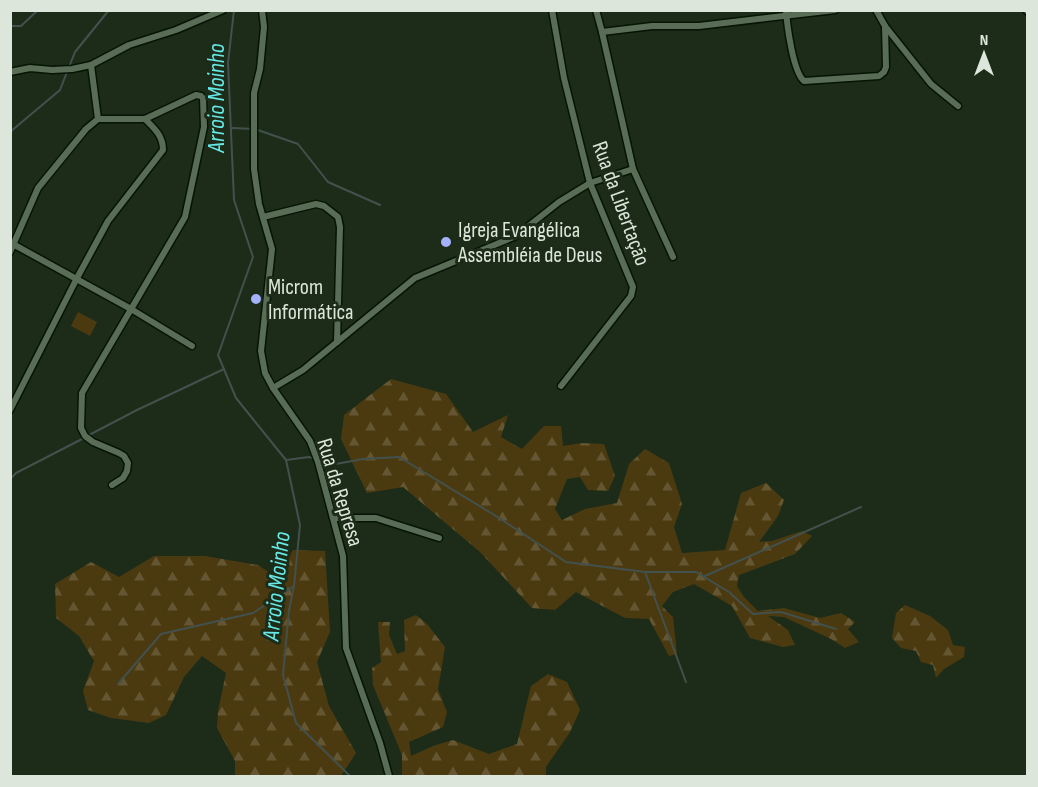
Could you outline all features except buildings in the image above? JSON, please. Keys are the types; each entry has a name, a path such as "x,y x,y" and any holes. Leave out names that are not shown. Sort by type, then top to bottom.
{"street":[{"path":"10,72 30,68 72,69 92,65 129,45 176,30 223,10"},
{"name":"Rua da Represa","path":"262,10 264,27 260,69 254,93 254,169 259,204 272,249 261,351 266,373 273,388 310,441 318,462 343,556 346,648 380,743 389,777"},
{"name":"Rua da Libertação","path":"552,10 564,78 591,183 633,287 631,296 561,386"},
{"path":"596,10 633,169 673,257"},
{"path":"602,32 652,26 699,26 786,13 835,10"},
{"path":"876,10 885,26 931,84 958,106"},
{"path":"786,13 794,59 800,77 804,81 879,76 886,67 885,26"},
{"path":"92,65 98,118"},
{"path":"10,252 38,188 86,129 98,118 145,119 196,95 203,98 204,127 185,217 82,393 81,428 85,436 124,456 128,463 123,478 112,485"},
{"path":"10,410 108,221 163,150 160,135 145,119"},
{"path":"273,388 303,370 415,278 516,236 559,202 591,183 633,169"},
{"path":"263,217 316,204 324,206 338,217 340,228 337,342"},
{"path":"12,243 77,278 192,346"},
{"path":"333,518 376,518 439,538"}],"green space":[{"path":"78,312 97,322 90,336 71,326"},
{"path":"391,379 446,394 473,432 508,415 501,437 522,449 544,426 561,426 563,446 582,443 604,444 615,476 608,491 588,490 580,477 567,479 555,509 562,520 585,509 617,503 629,464 645,449 669,463 682,504 674,527 682,553 725,550 741,493 766,483 784,500 778,516 759,542 772,541 802,531 812,536 795,554 739,575 737,586 758,611 784,608 820,618 841,613 855,622 848,629 859,642 845,648 784,617 768,616 788,630 795,645 783,647 750,638 732,606 694,584 673,592 662,606 673,617 677,654 669,656 649,619 625,618 576,592 555,610 532,608 480,552 403,487 367,493 341,439 344,415"},
{"path":"293,550 325,551 330,632 317,662 329,706 356,753 341,776 235,776 235,761 217,728 226,673 202,656 184,677 166,715 149,723 111,718 88,710 83,691 94,661 79,636 56,618 55,584 91,562 119,577 154,556 205,556 258,565 277,578"},
{"path":"905,605 930,616 948,630 953,645 965,647 964,657 944,669 936,678 933,665 921,662 916,651 901,648 892,638 896,613"},
{"path":"416,615 427,624 445,647 438,689 447,712 443,727 409,742 411,756 453,740 489,754 517,744 531,686 548,674 567,682 580,710 570,732 546,767 546,776 402,776 402,755 373,685 372,668 381,662 378,622 390,622 389,635 397,654 405,651 404,620"}],"waterway":[{"path":"10,26 21,26 38,10"},
{"path":"69,67 75,52 109,10"},
{"name":"Arroio Moinho","path":"234,10 228,63 234,200 253,257 218,355 236,398 286,460 300,525 283,675 296,723 350,776"},
{"path":"10,132 60,90 67,72"},
{"path":"232,128 255,129 298,144 328,182 380,205"},
{"path":"89,435 224,369"},
{"path":"10,479 16,473 84,438"},
{"path":"286,460 309,457 336,464 363,459 399,457 566,562 645,572 696,572 729,592 753,614 781,612 836,629"},
{"path":"705,576 861,507"},
{"path":"645,572 686,682"},
{"path":"118,684 161,634 253,613 294,586"}],"place":[{"name":"Igreja Evangélica Assembléia de Deus","path":"446,242"},
{"name":"Microm Informática","path":"256,299"}]}
